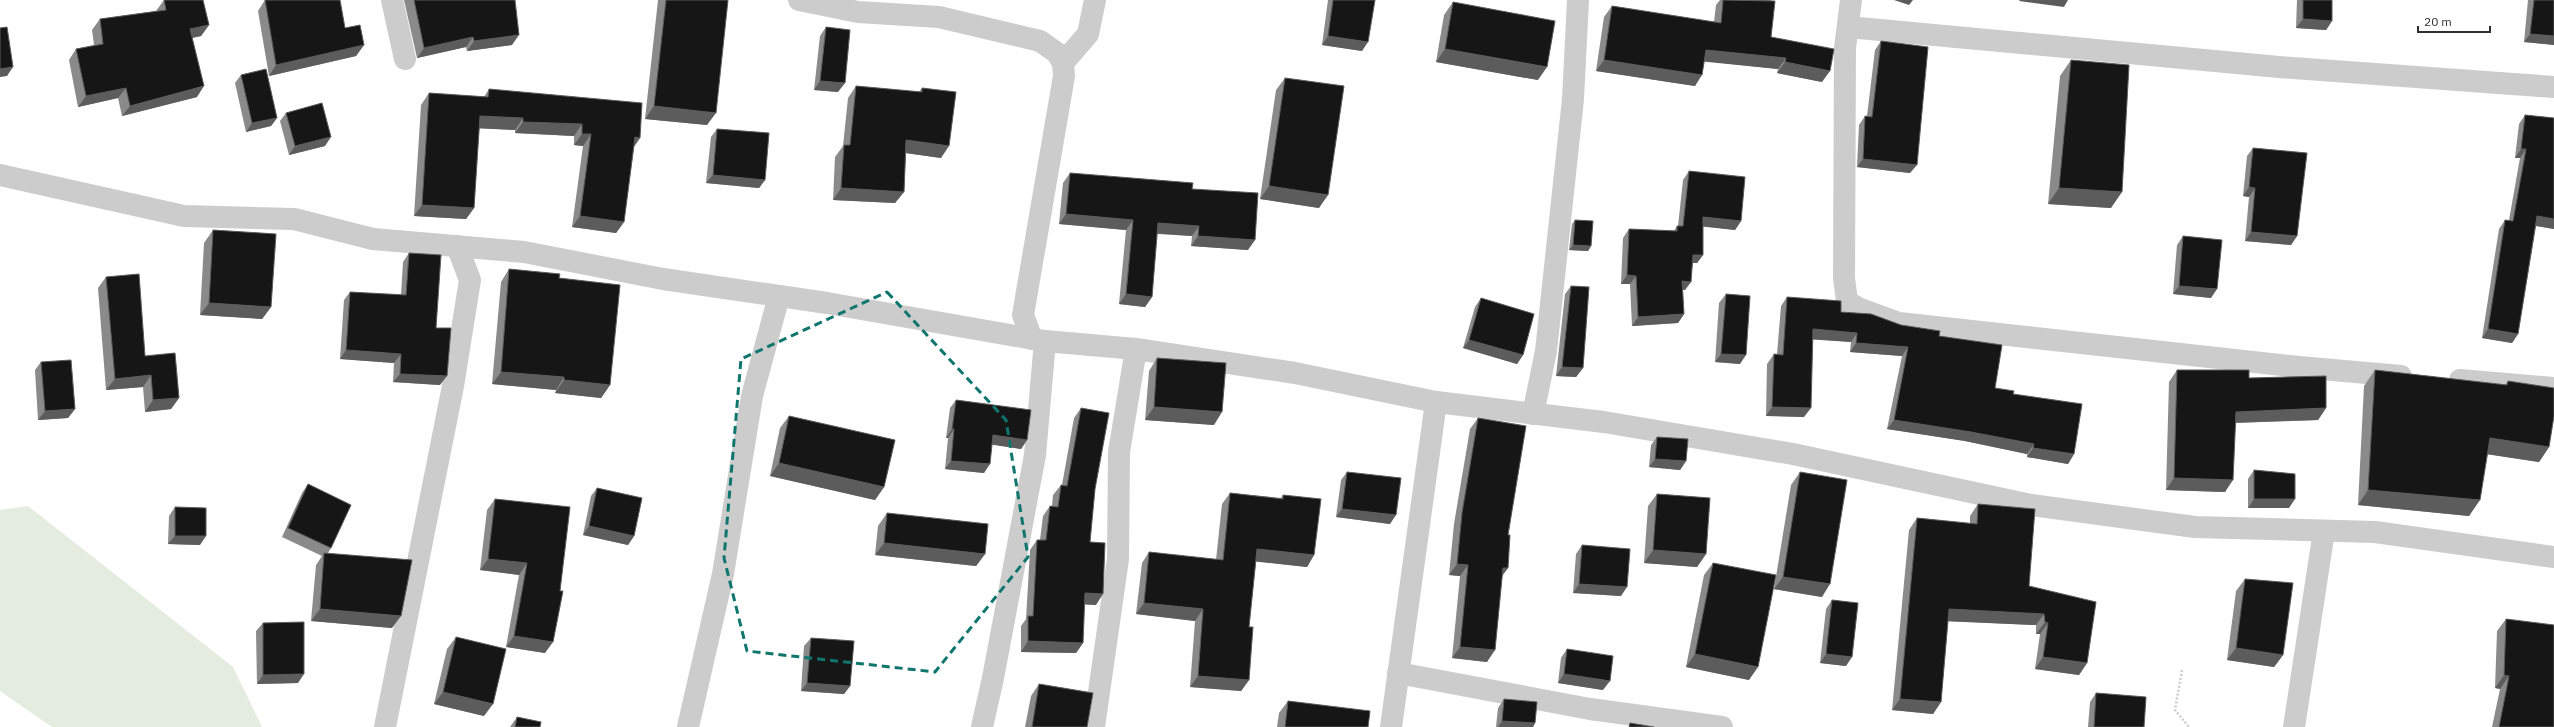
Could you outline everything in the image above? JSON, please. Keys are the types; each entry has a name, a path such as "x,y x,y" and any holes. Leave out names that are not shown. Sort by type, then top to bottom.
{"street":[{"path":"392,0 405,60"},
{"path":"799,0 858,12 940,9 1040,41 1057,53 1063,63 1064,76 1023,315 1004,334"},
{"path":"1063,63 1088,34 1095,0"},
{"path":"1533,414 1546,351 1573,99 1578,0"},
{"path":"1851,0 1845,48 1844,278 1847,300 1858,308 1899,323 2298,367 2554,388"},
{"path":"1848,27 2279,67 2554,87"},
{"path":"0,175 184,216 294,219 373,239 524,252 663,279 779,296 1039,340 1136,349 1295,373 1436,402 1604,422 1793,454 2032,505 2195,527 2375,532 2554,557"},
{"path":"386,727 453,386 470,280 457,246"},
{"path":"470,280 496,250"},
{"path":"688,727 723,574 752,396 779,296"},
{"path":"982,727 993,678 1035,455 1039,340 1023,315"},
{"path":"1094,727 1118,559 1119,452 1136,349"},
{"path":"1391,727 1436,402"},
{"path":"2294,727 2324,531"},
{"path":"1398,673 1590,709 1708,726"}],"path":[{"path":"2182,670 2175,710 2189,727"}],"highlighted area":[{"path":"887,292 1006,420 1028,557 935,672 747,651 724,558 741,359"}],"shaded area":[{"path":"28,506 233,667 262,727 52,727 0,691 0,510"}],"building":[{"path":"164,0 203,0 209,25 190,29 204,86 130,106 126,88 86,96 76,49 103,44 100,19 166,10"},
{"path":"265,0 340,0 345,28 360,25 364,45 276,65"},
{"path":"414,0 515,0 519,35 474,41 473,37 424,48"},
{"path":"666,0 728,0 716,113 654,106"},
{"path":"1333,0 1375,0 1368,42 1328,36"},
{"path":"1723,0 1775,1 1771,37 1834,49 1830,71 1785,62 1786,58 1706,50 1702,75 1604,60 1612,6 1721,23"},
{"path":"2303,0 2332,0 2332,21 2303,19"},
{"path":"2534,0 2554,0 2554,36 2530,34"},
{"path":"1453,2 1555,21 1547,67 1445,49"},
{"path":"7,27 13,67 0,69 0,28"},
{"path":"826,27 850,30 845,83 820,81"},
{"path":"1881,41 1928,47 1917,165 1863,159 1865,116 1872,117"},
{"path":"2071,60 2129,65 2122,192 2059,188"},
{"path":"266,69 277,118 252,123 241,75"},
{"path":"1285,78 1344,86 1328,195 1269,186"},
{"path":"856,86 922,92 922,88 956,92 949,146 906,140 904,192 841,188 844,145 850,145"},
{"path":"489,89 642,103 640,138 635,137 624,222 580,216 591,134 582,134 582,124 523,122 523,118 480,116 474,208 422,205 429,93 488,97"},
{"path":"322,103 331,137 295,146 286,113"},
{"path":"2525,115 2554,118 2554,219 2537,216 2518,334 2488,329 2505,220 2513,221 2526,149 2521,149"},
{"path":"717,129 769,133 765,180 713,175"},
{"path":"2253,148 2307,153 2297,236 2251,232 2255,188 2249,187"},
{"path":"1689,171 1745,177 1741,221 1703,217 1703,255 1693,255 1691,282 1682,281 1684,314 1638,317 1636,276 1627,275 1629,229 1677,231 1677,226 1683,226"},
{"path":"1070,173 1193,183 1192,189 1258,193 1255,240 1198,236 1199,226 1158,223 1152,297 1126,294 1133,220 1066,214"},
{"path":"1575,220 1593,221 1591,246 1573,245"},
{"path":"213,230 276,234 271,307 209,303"},
{"path":"2183,236 2222,240 2217,289 2179,286"},
{"path":"409,253 441,255 436,328 451,328 447,376 400,374 401,354 346,350 350,292 406,295"},
{"path":"509,269 560,274 559,278 620,285 610,385 564,380 564,377 501,372"},
{"path":"139,274 145,356 175,353 179,398 153,400 151,375 115,379 106,277"},
{"path":"1571,286 1589,287 1583,368 1562,367"},
{"path":"1726,294 1750,296 1746,355 1721,354"},
{"path":"1787,297 1841,301 1841,312 1871,314 1901,325 1940,331 1939,336 2002,345 1995,388 2014,391 2013,394 2082,404 2074,454 2033,448 2034,444 1971,432 1894,420 1908,347 1856,343 1857,333 1813,329 1811,408 1772,407 1774,354 1783,355"},
{"path":"1481,298 1534,314 1523,355 1469,340"},
{"path":"1157,358 1226,363 1222,412 1154,407"},
{"path":"71,360 75,409 45,411 41,362"},
{"path":"2177,370 2249,370 2249,378 2326,376 2326,408 2236,412 2233,480 2174,478"},
{"path":"2375,370 2507,385 2508,381 2554,388 2554,416 2549,447 2490,438 2480,500 2368,490"},
{"path":"956,400 1031,410 1027,440 993,435 990,464 951,461 954,429 952,429"},
{"path":"1081,408 1109,413 1095,489 1090,542 1105,543 1103,594 1085,593 1083,643 1028,641 1028,616 1033,616 1037,540 1046,540 1050,506 1058,507 1061,485 1067,486"},
{"path":"789,416 895,440 884,487 779,463"},
{"path":"1478,418 1526,426 1508,535 1510,535 1508,568 1503,568 1495,650 1460,647 1468,565 1457,564 1462,513"},
{"path":"1657,437 1688,439 1686,461 1655,459"},
{"path":"2254,470 2295,474 2295,499 2254,499"},
{"path":"1347,472 1401,478 1396,515 1342,509"},
{"path":"1800,472 1847,480 1830,584 1783,577"},
{"path":"308,484 351,505 331,548 288,528"},
{"path":"597,488 642,498 634,536 589,526"},
{"path":"1230,493 1283,499 1283,495 1321,499 1314,555 1257,549 1249,627 1253,627 1249,680 1198,676 1203,609 1144,603 1149,552 1223,560"},
{"path":"1657,494 1710,498 1706,554 1653,550"},
{"path":"495,499 570,507 560,591 563,591 553,642 514,636 527,563 488,559"},
{"path":"1978,504 2035,509 2029,586 2096,602 2087,663 2043,657 2048,623 2045,622 2044,614 1949,609 1941,702 1900,699 1917,518 1977,524"},
{"path":"175,507 206,508 206,536 175,536"},
{"path":"887,513 988,524 985,554 884,543"},
{"path":"1582,545 1630,549 1627,587 1579,584"},
{"path":"324,553 412,560 401,616 320,609"},
{"path":"1713,563 1776,575 1758,667 1695,654"},
{"path":"2245,579 2293,583 2283,655 2236,648"},
{"path":"1832,600 1858,603 1852,657 1826,654"},
{"path":"2506,619 2554,625 2554,727 2499,727 2509,676 2504,675"},
{"path":"304,622 304,674 263,675 263,623"},
{"path":"456,637 506,649 493,704 443,692"},
{"path":"811,638 854,641 850,686 807,683"},
{"path":"1567,649 1613,656 1610,681 1564,674"},
{"path":"1039,684 1093,693 1087,727 1032,727"},
{"path":"2096,693 2146,697 2144,727 2094,727"},
{"path":"1504,699 1537,702 1535,723 1502,721"},
{"path":"1288,701 1370,711 1368,727 1285,727"},
{"path":"517,717 541,722 540,727 515,727"},
{"path":"1630,723 1654,727 1629,727"}]}
